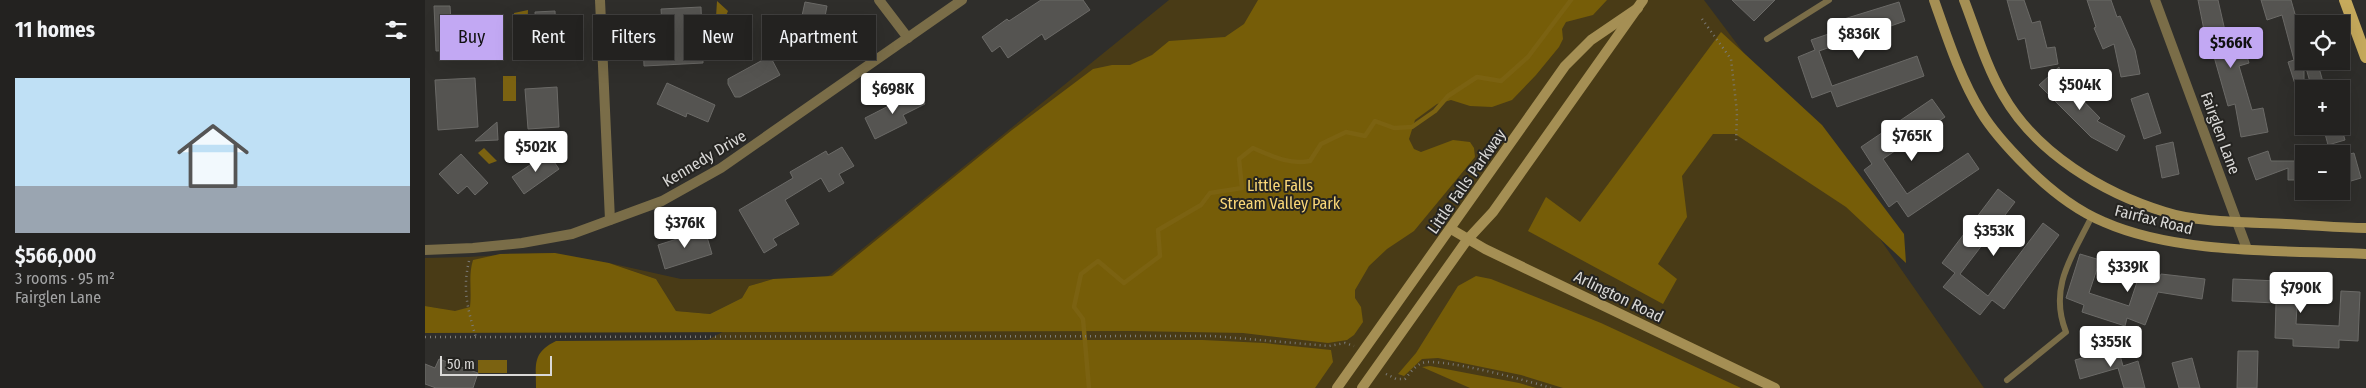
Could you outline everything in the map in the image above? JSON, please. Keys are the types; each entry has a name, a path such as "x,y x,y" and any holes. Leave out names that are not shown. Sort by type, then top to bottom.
{"main road":[{"path":"2345,0 2366,57"}],"street":[{"path":"600,0 610,220"},
{"path":"879,0 908,38"},
{"name":"Kennedy Drive","path":"425,250 522,243 572,234 661,201 721,168 962,0"},
{"name":"Fairfax Road","path":"1933,0 1961,72 1980,111 1996,134 2038,177 2064,199 2092,216 2103,222 2139,234 2190,244 2247,249 2366,254"},
{"name":"Fairfax Road","path":"1963,0 2003,95 2037,137 2062,160 2101,186 2167,213 2238,222 2366,228"},
{"name":"Fairglen Lane","path":"2155,0 2247,249"},
{"name":"Little Falls Parkway","path":"1337,388 1565,66 1591,40 1641,4"},
{"name":"Little Falls Parkway","path":"1365,387 1467,240 1493,212 1641,4"},
{"name":"Arlington Road","path":"1451,229 1467,240 1775,388"}],"lane":[{"path":"1767,39 1829,0"},
{"path":"2007,380 2066,332 2059,315 2061,278 2092,216"}],"path":[{"path":"1702,19 1731,59 1737,112 1736,143"},
{"path":"473,248 465,280 467,307 476,338"},
{"path":"425,337 1213,336 1277,340 1329,346 1351,344"},
{"path":"1393,378 1405,379 1422,363 1432,362 1505,376 1551,388"}],"green space":[{"name":"Little Falls Stream Valley Park","path":"1169,0 1704,0 1836,176 1984,388 576,388 666,362 830,275"},
{"path":"1258,0 1607,0 1593,15 1566,22 1562,29 1563,39 1559,47 1512,100 1492,107 1470,106 1451,100 1437,104 1415,120 1409,139 1414,149 1421,152 1453,140 1470,142 1474,148 1475,157 1414,231 1387,249 1369,266 1355,290 1355,298 1361,307 1363,322 1354,335 1347,340 1328,343 1243,333 1133,331 425,333 425,306 455,311 470,307 473,260 500,254 555,253 609,263 656,279 676,311 710,314 742,298 749,286 773,279 832,276 1012,130 1093,69 1112,65 1130,65 1152,55 1169,41 1225,37 1244,24"},
{"path":"1721,32 1822,125 1904,234 1906,263 1846,207 1735,134 1713,134 1682,176 1687,217 1658,264 1677,279 1663,304 1528,231 1546,197 1580,222"},
{"path":"555,253 568,303 443,314 442,309 425,306 425,258"},
{"path":"609,263 681,279 773,279 749,286 742,298 710,314 676,311 656,279"},
{"path":"1476,276 1491,279 1601,323 1741,388 1563,388 1521,375 1438,358 1422,359 1404,376 1398,374 1416,353 1458,286"},
{"path":"1203,340 1264,343 1331,350 1333,362 1315,388 536,388 536,366 539,355 548,345 556,341"},
{"path":"1430,366 1536,388 1470,388 1422,367"}],"shaded area":[{"path":"717,1 728,11 726,15 716,15"},
{"path":"528,10 528,15 514,15 514,13"},
{"path":"503,76 516,76 516,101 503,101"},
{"path":"484,148 497,161 489,164 478,153"},
{"path":"478,360 507,360 507,373 478,373"}],"building":[{"path":"1041,0 1083,0 1090,10 1045,40 1042,34 1008,58 1000,46 992,52 982,37 1007,19 1009,21"},
{"path":"1732,0 1775,0 1754,21"},
{"path":"2007,0 2024,0 2032,23 2040,21 2047,48 2055,47 2058,64 2031,69 2025,38 2018,40"},
{"path":"2087,0 2111,0 2117,17 2120,16 2135,50 2140,74 2121,77 2114,44 2103,49 2094,28 2096,27"},
{"path":"2198,0 2218,0 2228,44 2242,40 2249,63 2239,66 2252,110 2263,108 2268,132 2241,137 2235,104 2228,106 2209,39 2206,40"},
{"path":"2261,0 2291,0 2295,15 2295,70 2304,70 2304,80 2295,80 2295,84 2288,62 2294,60 2282,15 2267,20"},
{"path":"805,2 827,6 825,15 802,15"},
{"path":"1899,2 1905,21 1819,51 1832,86 1917,56 1924,76 1837,107 1831,91 1812,98 1798,57 1815,50 1811,40 1846,28 1844,19"},
{"path":"434,6 450,6 451,15 440,15 440,51 436,51"},
{"path":"701,7 701,15 684,15 684,60 703,60 703,63 644,66 644,60 674,60 674,15 661,15 661,9"},
{"path":"555,11 555,15 535,15 535,12"},
{"path":"763,60 772,60 780,75 740,97 735,97 728,84 728,79"},
{"path":"2059,67 2061,78 2100,118 2097,121 2125,136 2117,151 2091,137 2039,85"},
{"path":"2307,70 2320,70 2322,80 2309,80"},
{"path":"475,78 478,127 438,130 435,80"},
{"path":"667,83 715,105 708,122 687,113 686,117 657,104"},
{"path":"557,87 559,127 528,129 525,89"},
{"path":"918,91 925,104 903,115 907,123 875,139 865,118"},
{"path":"2148,93 2161,133 2144,139 2131,99"},
{"path":"1932,99 1945,117 1883,159 1907,194 1968,153 1979,169 1908,217 1897,201 1889,207 1864,170 1872,164 1861,147"},
{"path":"497,122 498,140 475,141"},
{"path":"2325,135 2344,135 2345,140 2328,145"},
{"path":"2173,142 2179,174 2162,178 2156,146"},
{"path":"842,147 854,166 839,174 844,183 829,192 821,178 785,200 799,224 773,239 777,245 764,253 739,210 793,178 790,172 826,151 828,155"},
{"path":"2268,151 2271,161 2295,161 2295,180 2288,180 2288,168 2256,180 2248,158"},
{"path":"548,153 559,169 524,194 512,177"},
{"path":"2354,153 2361,178 2350,181 2350,154"},
{"path":"461,154 488,183 475,195 467,186 458,194 439,174"},
{"path":"1998,189 2015,202 1960,274 1988,296 2043,223 2059,235 2004,309 1992,300 1980,315 1943,287 1955,273 1942,263"},
{"path":"705,230 712,254 665,269 658,245"},
{"path":"2080,254 2100,260 2089,293 2129,306 2140,273 2159,279 2161,274 2205,279 2202,299 2158,292 2145,325 2127,318 2125,326 2082,312 2084,305 2066,298"},
{"path":"2233,279 2278,281 2278,288 2298,289 2296,324 2339,326 2341,291 2360,292 2358,341 2339,340 2339,348 2293,346 2293,339 2275,338 2276,303 2232,301"},
{"path":"2118,348 2123,366 2138,361 2145,388 2124,388 2118,368 2080,379 2075,360"},
{"path":"2238,351 2258,351 2257,388 2237,388"},
{"path":"2192,358 2200,388 2179,388 2172,363"},
{"path":"439,359 478,373 473,388 436,388 425,384 425,364 435,368"}],"waterway":[{"path":"1089,388 1083,319 1074,307 1081,274 1098,261 1124,283 1160,256 1158,230 1201,205 1210,193 1242,188 1239,159 1253,148 1288,161 1310,161 1321,144 1346,132 1365,136 1375,121 1394,128 1412,127 1435,111 1448,96 1477,77 1501,81 1528,57 1571,0"}]}
